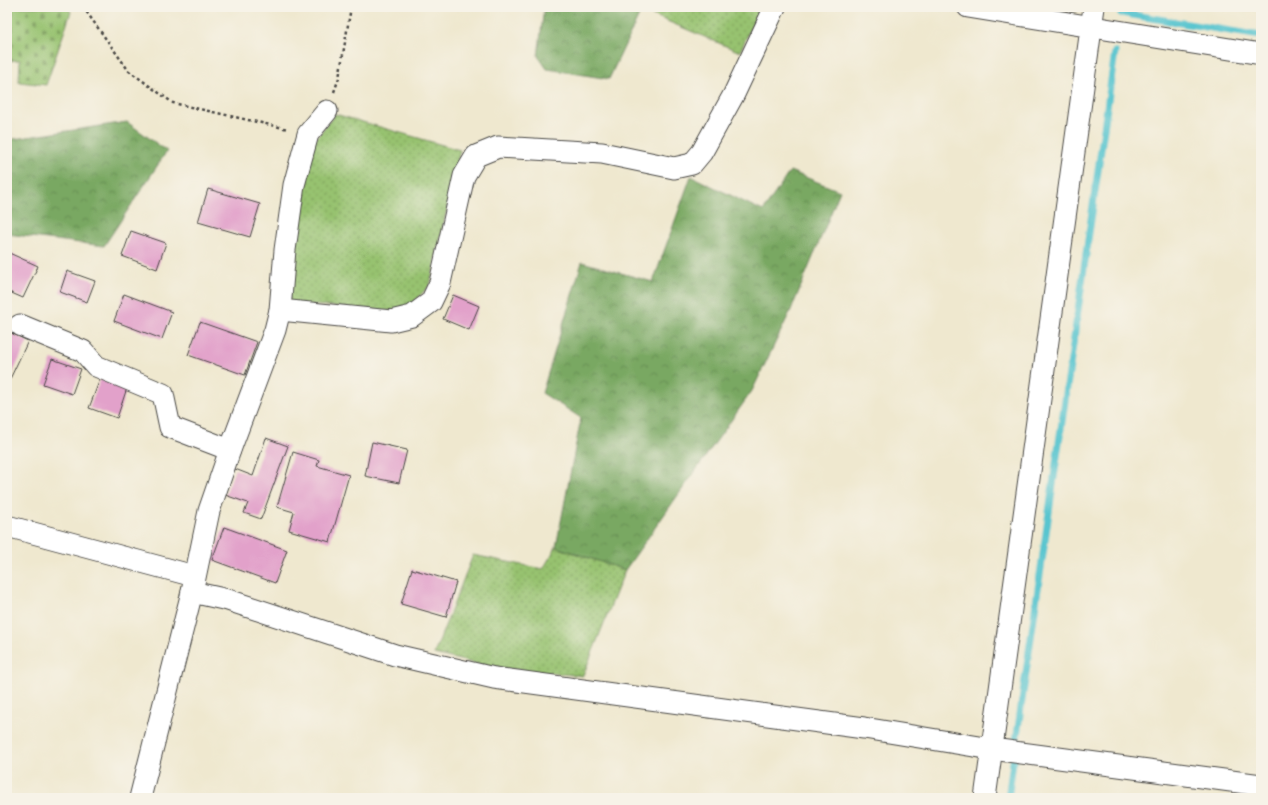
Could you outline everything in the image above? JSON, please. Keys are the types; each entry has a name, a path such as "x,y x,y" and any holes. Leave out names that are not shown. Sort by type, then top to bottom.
{"street":[{"path":"280,310 391,321 412,316 431,302 440,283 464,176 476,156 498,147 602,153 674,168 692,164 702,152 734,94 775,7"},
{"path":"968,7 1091,28 1261,54"},
{"path":"985,798 1094,7"},
{"path":"140,798 193,584 209,511 275,330 280,310 285,250 294,185 308,134 327,111"},
{"path":"20,325 83,351 96,366 163,394 170,427 230,450"},
{"path":"7,526 193,584 228,600 395,655 494,678 864,728 992,749 1261,785"}],"path":[{"path":"83,7 128,71 173,103 308,134"},
{"path":"327,111 339,78 351,7"}],"green space":[{"path":"7,7 67,7 71,12 46,85 19,82 20,60 7,61"},
{"path":"544,7 643,7 609,79 547,69 538,56"},
{"path":"643,7 760,7 740,52 641,10"},
{"path":"335,114 460,150 430,285 404,312 286,303 311,145"},
{"path":"127,122 167,151 104,246 7,234 7,140"},
{"path":"790,171 840,191 792,308 752,391 625,570 556,547 581,418 542,393 582,262 653,282 691,176 763,211"},
{"path":"556,547 625,570 583,676 490,667 434,654 473,555 543,569"}],"building":[{"path":"208,189 260,204 250,237 198,222"},
{"path":"131,231 166,243 157,269 122,256"},
{"path":"7,252 38,266 23,298 7,291"},
{"path":"67,271 95,281 87,302 60,292"},
{"path":"124,294 172,312 162,339 114,321"},
{"path":"453,295 479,306 469,330 443,319"},
{"path":"200,322 257,342 245,375 188,355"},
{"path":"7,331 28,341 9,381 7,380"},
{"path":"52,359 81,369 72,394 43,384"},
{"path":"100,379 127,388 117,418 89,408"},
{"path":"266,438 288,446 261,519 244,513 248,503 225,495 235,469 253,476"},
{"path":"372,442 407,450 399,483 365,476"},
{"path":"293,452 319,460 317,466 349,475 330,542 289,530 294,512 277,507"},
{"path":"224,527 287,550 275,583 212,560"},
{"path":"412,569 456,582 446,617 401,604"}],"waterway":[{"path":"1121,13 1261,36"},
{"path":"1008,798 1115,52"}]}
